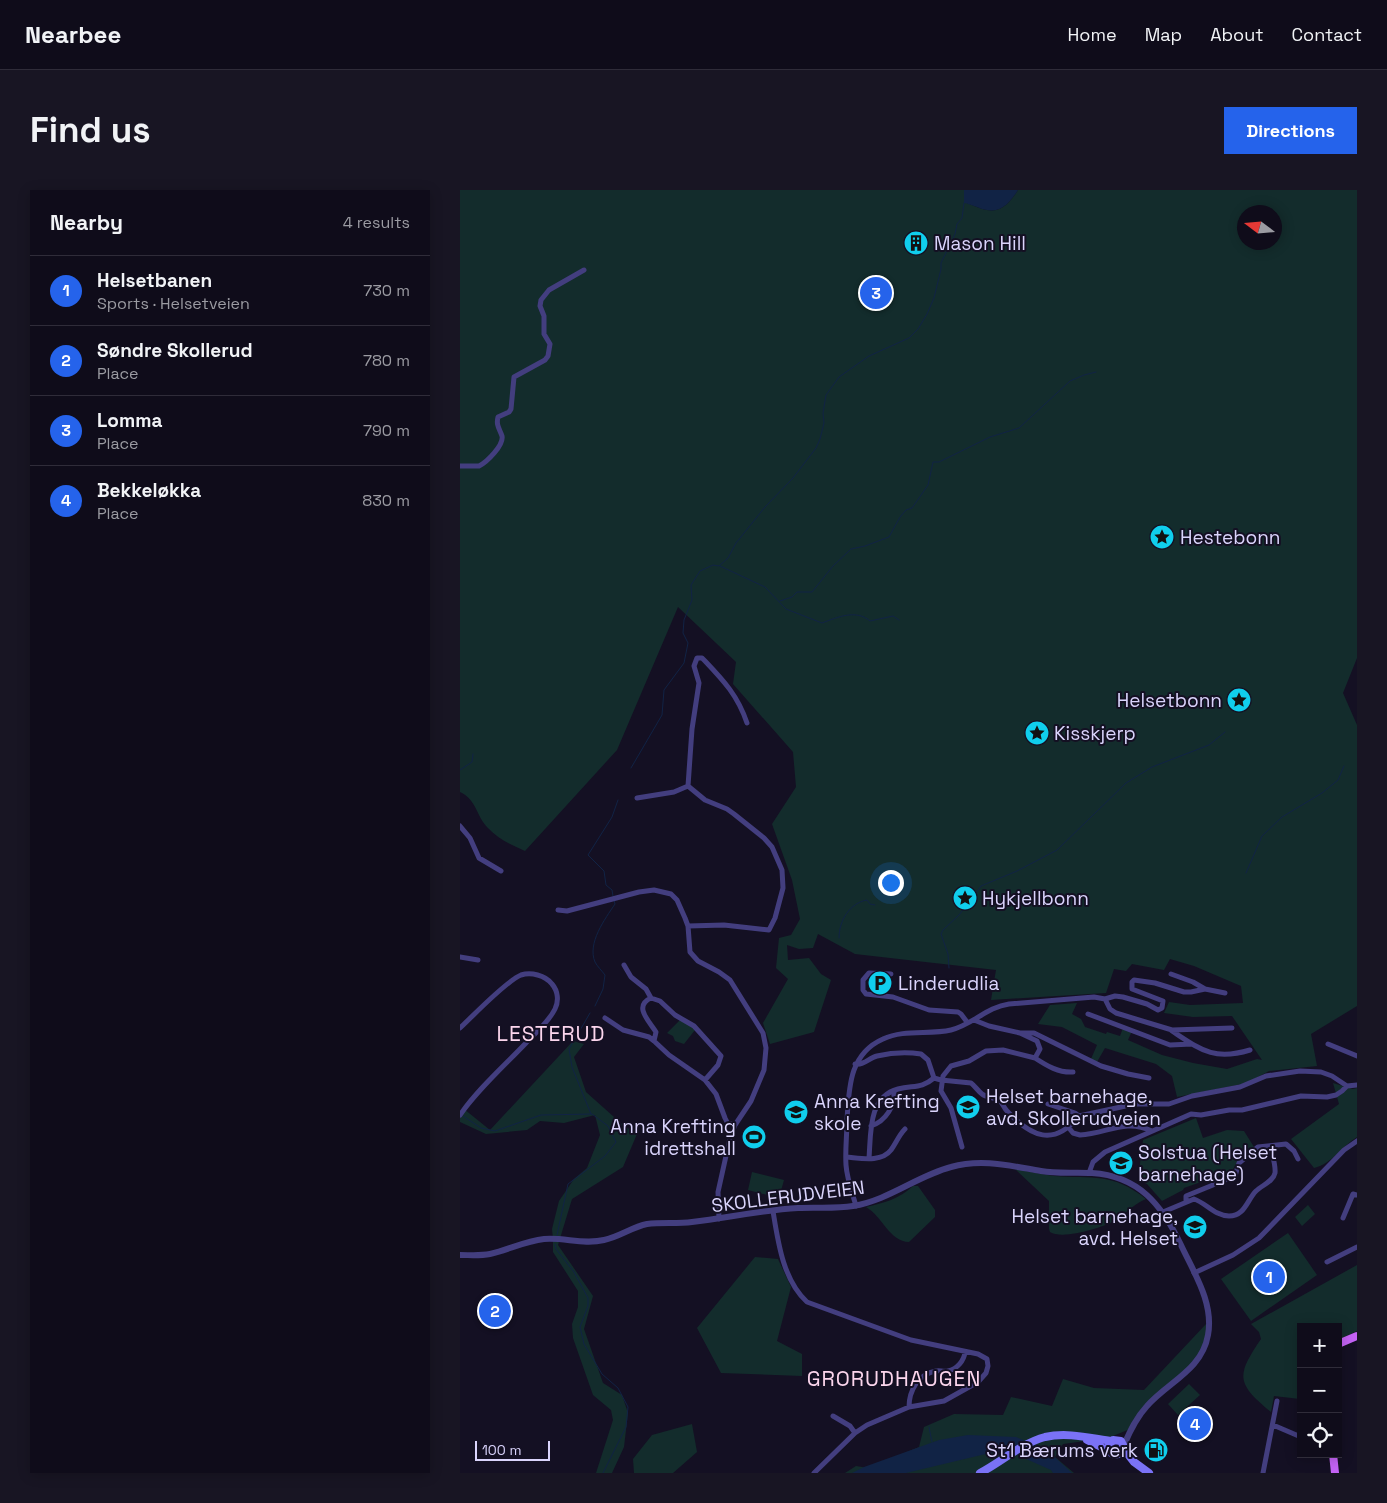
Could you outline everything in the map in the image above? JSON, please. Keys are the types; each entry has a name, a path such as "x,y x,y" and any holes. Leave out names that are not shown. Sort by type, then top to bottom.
{"main road":[{"path":"1342,1342 1357,1336"},
{"path":"980,1473 1040,1439 1056,1435 1122,1442 1134,1462 1149,1473"},
{"path":"1078,1436 1112,1453 1141,1473"},
{"path":"1112,1453 1108,1445 1114,1440"},
{"path":"1112,1453 1122,1453 1124,1447"},
{"path":"1335,1458 1336,1473"}],"street":[{"path":"460,466 479,466 500,446 502,436 497,426 497,421 498,417 511,409 514,376 545,360 550,350 550,344 544,334 544,316 540,306 541,300 549,290 584,270"},
{"path":"688,786 692,729 699,683 694,666 697,658 702,658 733,691 747,723"},
{"path":"637,798 674,792 688,786"},
{"path":"688,786 705,800 728,809 769,842 782,870 783,878 780,900 775,918 769,930 724,925 688,926"},
{"path":"460,826 470,838 479,858 501,871"},
{"path":"558,910 567,911 639,892 663,891 671,894 678,900 688,926 690,952 698,961 730,980 758,1025 765,1040 765,1063 761,1079 735,1125 720,1183 719,1219"},
{"path":"460,957 478,960"},
{"path":"624,965 631,977 646,989 652,998 660,1001 675,1015 694,1026 721,1056 718,1066 705,1080"},
{"path":"891,974 868,973 863,980 863,990 866,994 893,996 929,1010 958,1012 967,1022"},
{"path":"460,1028 506,985 519,976 528,974 545,978 552,984 556,992 558,1001 548,1020 460,1115"},
{"path":"1171,974 1193,982 1205,989 1225,993"},
{"path":"856,1206 847,1175 849,1087 855,1064 864,1052 884,1038 896,1035 950,1030 974,1020 1000,1005 1009,1004 1094,997 1105,999 1115,996 1148,1004 1158,1010 1162,1008 1163,1001 1135,991 1131,986 1134,980 1154,983 1184,992 1205,989"},
{"path":"652,998 647,1000 642,1007 643,1012 656,1032 654,1041"},
{"path":"1105,999 1110,1009 1116,1013 1172,1030 1204,1051 1221,1054 1250,1050"},
{"path":"1088,1014 1170,1045 1192,1044"},
{"path":"605,1018 623,1030 649,1037 669,1055 705,1080 716,1094 727,1122 735,1125"},
{"path":"974,1020 1020,1033 1037,1041 1040,1049 1035,1058"},
{"path":"1172,1030 1232,1028"},
{"path":"1020,1033 1034,1033 1108,1069 1149,1078"},
{"path":"1328,1044 1357,1056"},
{"path":"962,1147 951,1108 941,1091 941,1080 951,1066 969,1061 991,1050 1003,1050 1035,1058 1056,1070 1067,1073 1073,1072"},
{"path":"855,1064 860,1065 880,1056 921,1054 928,1060 934,1078"},
{"path":"934,1078 971,1083 981,1094 999,1100 1006,1110 1030,1131 1048,1135 1055,1135 1069,1128 1079,1116 1135,1104 1168,1104 1185,1098 1240,1087 1266,1076 1308,1070 1327,1074 1347,1086"},
{"path":"869,1158 874,1112 880,1100 894,1091 924,1086 934,1078"},
{"path":"1089,1173 1096,1158 1105,1152 1191,1114 1201,1115 1242,1110 1301,1096 1327,1097 1336,1095 1347,1086 1357,1085"},
{"path":"872,1126 884,1119 893,1104 894,1091"},
{"path":"1048,1104 1079,1116"},
{"path":"1069,1128 1073,1133 1080,1135 1130,1125 1137,1125 1152,1131"},
{"path":"846,1157 879,1158 887,1154 905,1129"},
{"path":"1194,1273 1233,1255 1259,1238 1344,1150 1357,1141"},
{"path":"1186,1202 1186,1196 1235,1176 1239,1163 1258,1147 1286,1144 1294,1151 1298,1159"},
{"path":"1162,1212 1194,1200 1211,1210 1225,1215 1237,1214 1248,1206 1256,1191 1273,1178 1275,1170 1270,1146"},
{"name":"SKOLLERUDVEIEN","path":"460,1255 491,1254 542,1239 594,1242 610,1239 645,1224 689,1223 798,1208 856,1206 886,1196 941,1170 964,1164 983,1162 1050,1172 1089,1173 1110,1176 1126,1181 1149,1196 1162,1212 1175,1233 1194,1273 1205,1298 1209,1315 1208,1337 1204,1349 1192,1368 1152,1401 1130,1429 1114,1440"},
{"path":"1343,1218 1353,1194 1357,1195"},
{"path":"773,1211 785,1265 795,1288 807,1302 912,1340 978,1354 987,1359 986,1373 978,1382 944,1402 909,1407 880,1418 855,1432 814,1473"},
{"path":"1328,1262 1357,1247"},
{"path":"909,1407 909,1397 913,1387 924,1376 935,1371 948,1371 959,1365 964,1358 965,1352"},
{"path":"1263,1473 1277,1401"},
{"path":"833,1416 850,1426 855,1432"},
{"path":"1273,1425 1297,1435"},
{"name":"SKOLLERUDVEIEN","path":"1124,1447 1130,1429"}],"green space":[{"path":"460,190 964,190 964,202 981,209 997,210 1006,205 1018,190 1357,190 1357,658 1343,693 1357,725 1357,1006 1311,1034 1317,1066 1269,1071 1247,1083 1177,1097 1172,1076 1156,1064 1105,1048 1097,1062 1091,1059 1097,1045 1062,1027 1038,1024 1050,1005 1077,1003 1072,1014 1081,1019 1085,1027 1106,1034 1107,1032 1120,1036 1123,1028 1132,1031 1128,1040 1162,1055 1227,1069 1257,1059 1262,1060 1232,1016 1193,1017 1164,1013 1169,1002 1190,1005 1243,1003 1241,986 1194,966 1170,959 1164,970 1132,964 1126,971 1114,969 1106,993 991,1000 996,970 855,954 818,934 813,948 799,949 787,945 788,960 809,958 821,974 831,980 814,1032 770,1044 763,1023 788,979 776,968 779,938 791,935 800,919 792,880 772,824 796,787 793,752 733,684 736,662 678,607 617,750 525,851 492,832 466,795 460,792"},
{"path":"681,1019 695,1030 684,1044 675,1041 673,1036 667,1033"},
{"path":"573,1041 584,1044 574,1057 586,1092 623,1125 637,1134 623,1167 572,1199 558,1245 593,1296 584,1329 603,1383 622,1395 628,1413 624,1447 612,1473 596,1473 613,1420 611,1410 593,1395 573,1338 572,1324 578,1307 578,1291 553,1252 552,1229 559,1201 574,1179 587,1168 600,1135 595,1115 564,1123 540,1121 527,1130 486,1134 460,1122 460,1115 464,1109 490,1130"},
{"path":"1333,1083 1353,1089 1357,1088 1357,1137 1332,1159 1314,1168 1291,1139 1339,1104"},
{"path":"1196,1118 1203,1138 1227,1130 1244,1131 1254,1147 1240,1157 1232,1171 1184,1188 1162,1201 1147,1184 1138,1180 1143,1140"},
{"path":"1015,1169 1054,1176 1091,1177 1112,1181 1123,1184 1146,1199 1108,1224 1073,1234 1056,1234 1050,1232 1049,1229 1049,1201"},
{"path":"752,1172 784,1180 779,1198 748,1190"},
{"path":"913,1186 918,1186 935,1210 935,1217 909,1242 897,1238 866,1207 891,1200"},
{"path":"1308,1205 1315,1214 1302,1226 1295,1217"},
{"path":"1288,1233 1317,1275 1251,1321 1221,1279"},
{"path":"755,1257 778,1259 791,1287 777,1341 802,1354 802,1376 721,1373 697,1328"},
{"path":"1357,1265 1357,1331 1342,1338 1342,1323 1297,1323 1297,1399 1274,1396 1271,1412 1251,1394 1244,1378 1247,1362 1261,1339 1259,1332 1251,1324"},
{"path":"1207,1323 1206,1343 1192,1368 1142,1412 1130,1429 1108,1438 1063,1444 1055,1457 1074,1473 845,1473 856,1466 868,1468 919,1447 924,1427 954,1414 1003,1415 1011,1397 1052,1406 1063,1379 1094,1388 1144,1390"},
{"path":"1189,1384 1200,1395 1178,1415 1168,1404"},
{"path":"692,1424 697,1452 673,1473 634,1473 633,1459 652,1435"}],"water":[{"path":"964,190 1018,190 1006,205 997,210 992,210 964,203"},
{"path":"968,1435 1016,1437 1047,1450 1072,1473 1053,1473 1051,1470 1015,1454 994,1452 906,1473 852,1473 939,1440"}],"waterway":[{"path":"631,768 662,715 664,690 684,663 688,643 683,633 684,620 692,600 691,585 700,571 713,565 719,566 728,558 736,543 765,507 793,478 816,448 824,423 823,413 826,395 839,377 869,356 909,338 918,329 934,298 941,263 955,234 957,224 962,218 964,203"},
{"path":"780,601 792,597 797,592 812,592 833,566 851,549 889,537 900,517 906,510 912,508 928,485 933,462 939,462 990,437 1019,428 1070,381 1096,372"},
{"path":"720,566 765,587 786,609 822,623 847,615 859,615 870,621 893,616 899,620"},
{"path":"949,968 948,954 941,934 959,915 981,886 1017,871 1057,850 1126,783 1152,767 1209,745 1225,732"},
{"path":"460,770 472,762 473,754"},
{"path":"1246,873 1262,836 1282,817 1322,793 1338,780 1344,766"},
{"path":"613,896 612,890 606,885 604,871 588,855 612,817 618,800"},
{"path":"595,1006 603,989 605,975 595,962 593,947 598,931 615,904 614,900"},
{"path":"839,938 843,919 855,905 867,900 870,904 875,905"},
{"path":"590,1013 569,1049 572,1067 591,1114"},
{"path":"463,1116 481,1128 495,1131 541,1115 592,1114 608,1126 616,1142 605,1156 568,1184 557,1235"},
{"path":"555,1244 556,1249 574,1272 588,1298 588,1306 580,1327 584,1344 602,1374 618,1388 628,1407 626,1427 603,1473"},
{"path":"929,1427 932,1442"}],"place":[{"name":"Mason Hill","path":"916,243"},
{"name":"Lomma","path":"876,293"},
{"name":"Hestebonn","path":"1162,537"},
{"name":"Helsetbonn","path":"1239,700"},
{"name":"Kisskjerp","path":"1037,733"},
{"name":"Hykjellbonn","path":"965,898"},
{"name":"Linderudlia","path":"880,983"},
{"name":"Helset barnehage, avd. Skollerudveien","path":"968,1107"},
{"name":"Anna Krefting skole","path":"796,1112"},
{"name":"Anna Krefting idrettshall","path":"754,1137"},
{"name":"Solstua (Helset barnehage)","path":"1121,1163"},
{"name":"Helset barnehage, avd. Helset","path":"1195,1227"},
{"name":"Helsetbanen","path":"1269,1277"},
{"name":"Søndre Skollerud","path":"495,1311"},
{"name":"Bekkeløkka","path":"1195,1424"},
{"name":"St1 Bærums verk","path":"1156,1450"}],"district":[{"name":"LESTERUD","path":"551,1034"},
{"name":"GRORUDHAUGEN","path":"894,1379"}]}
